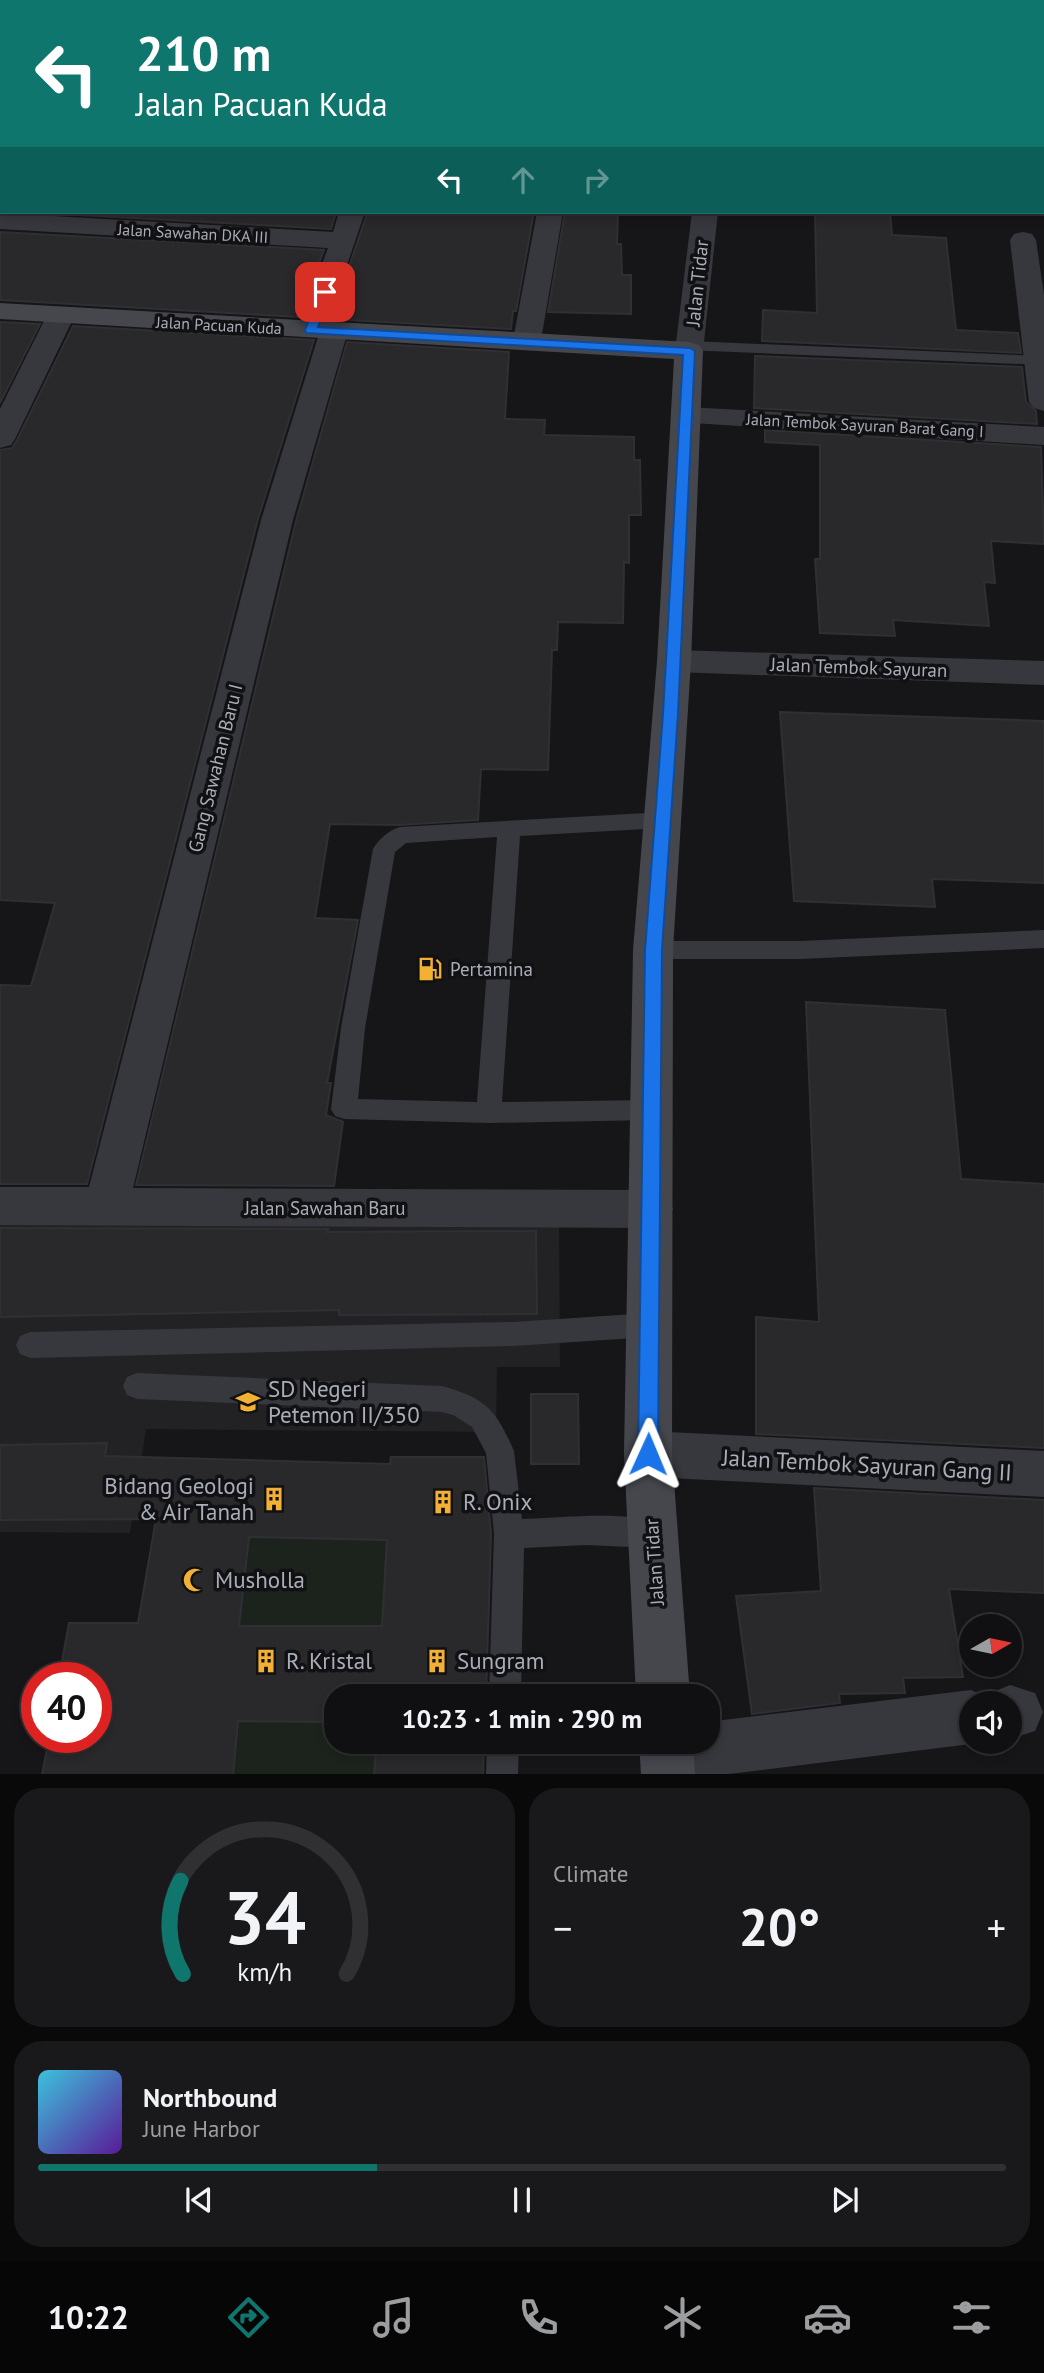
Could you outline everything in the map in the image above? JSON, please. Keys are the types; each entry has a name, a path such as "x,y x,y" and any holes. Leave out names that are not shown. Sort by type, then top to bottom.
{"street":[{"name":"Gang Sawahan Baru I","path":"106,1207 351,214"},
{"path":"527,340 550,214"},
{"name":"Jalan Tidar","path":"662,1684 648,1454 653,950 674,661 690,349 705,214"},
{"name":"Jalan Sawahan DKA III","path":"0,221 344,242"},
{"path":"1023,240 1044,402"},
{"name":"Jalan Pacuan Kuda","path":"0,311 322,331 690,349"},
{"path":"0,439 61,315"},
{"name":"Jalan Tembok Sayuran Barat Gang I","path":"687,416 1044,436"},
{"name":"Jalan Tembok Sayuran","path":"674,661 1044,673"},
{"name":"Jalan Sawahan Baru","path":"0,1206 651,1209"},
{"name":"Jalan Tembok Sayuran Gang II","path":"648,1454 1044,1474"},
{"path":"667,1756 959,1719"}],"lane":[{"path":"690,349 1039,361"},
{"path":"652,1111 546,1110 489,1113 344,1109 353,1028 384,849 400,835 509,831 664,820"},
{"path":"489,1113 509,831"},
{"path":"653,950 800,950 1044,939"},
{"path":"30,1345 513,1334 650,1325"},
{"path":"137,1386 442,1399 460,1404 482,1418 500,1451 509,1534 505,1684"},
{"path":"509,1534 586,1531 652,1534"},
{"path":"502,1774 503,1754"}],"shaded area":[{"name":"SD Negeri Petemon II/350","path":"0,1220 559,1225 560,1367 497,1367 496,1432 146,1429 130,1533 0,1532"},
{"path":"249,1537 387,1540 382,1626 239,1626"},
{"path":"238,1721 324,1722 324,1754 376,1754 374,1774 233,1774"}],"building":[{"path":"60,214 336,214 331,229"},
{"path":"367,214 534,214 511,329 331,319"},
{"path":"565,214 618,214 617,244 621,244 622,275 631,275 631,314 548,312"},
{"path":"815,214 890,214 892,235 946,238 956,330 1018,333 1021,353 762,341 763,310 817,313"},
{"path":"0,232 324,250 299,317 0,300"},
{"path":"0,322 40,324 0,403"},
{"path":"73,326 314,340 258,519 87,1184 0,1184 0,985 31,986 55,903 0,900 0,450 12,448 17,440"},
{"path":"347,342 509,352 505,419 545,420 544,435 634,437 634,460 640,460 641,515 629,515 629,563 624,562 623,623 558,622 557,650 552,650 548,770 481,769 478,820 399,825 330,824 315,918 358,920 327,1083 331,1083 326,1115 343,1122 334,1186 136,1185 296,521"},
{"path":"755,356 1022,367 1026,402 1036,411 1037,424 754,408"},
{"path":"765,430 1041,447 1044,544 991,541 995,583 984,582 989,626 893,620 895,636 820,633 815,559 820,559 820,445 765,442"},
{"path":"780,712 1044,721 1044,883 932,879 935,907 794,901"},
{"path":"806,1002 945,1010 961,1179 1044,1184 1044,1448 756,1434 756,1317 819,1322"},
{"path":"0,1228 328,1229 327,1232 536,1231 537,1314 339,1315 339,1310 0,1317"},
{"path":"531,1394 578,1394 579,1464 531,1464"},
{"path":"107,1443 105,1456 390,1464 391,1457 484,1457 491,1534 486,1684 324,1684 324,1722 238,1721 233,1774 42,1774 46,1753 112,1753 112,1662 62,1662 69,1623 138,1623 156,1519 0,1520 0,1445","holes":["249,1537 387,1540 382,1626 239,1626"]},
{"path":"814,1488 1044,1500 1044,1593 949,1589 959,1652 959,1677 963,1677 903,1678 905,1693 839,1694 840,1703 752,1714 736,1596 821,1591"},
{"path":"376,1754 484,1754 483,1774 374,1774"}],"place":[{"name":"Pertamina","path":"430,969"},
{"name":"SD Negeri Petemon II/350","path":"248,1402"},
{"name":"Bidang Geologi & Air Tanah","path":"274,1499"},
{"name":"R. Onix","path":"443,1502"},
{"name":"Musholla","path":"195,1580"},
{"name":"R. Kristal","path":"266,1661"},
{"name":"Sungram","path":"437,1661"}],"route":[{"path":"325,292 311,330 690,351 671,714 653,950 648,1454"}]}
